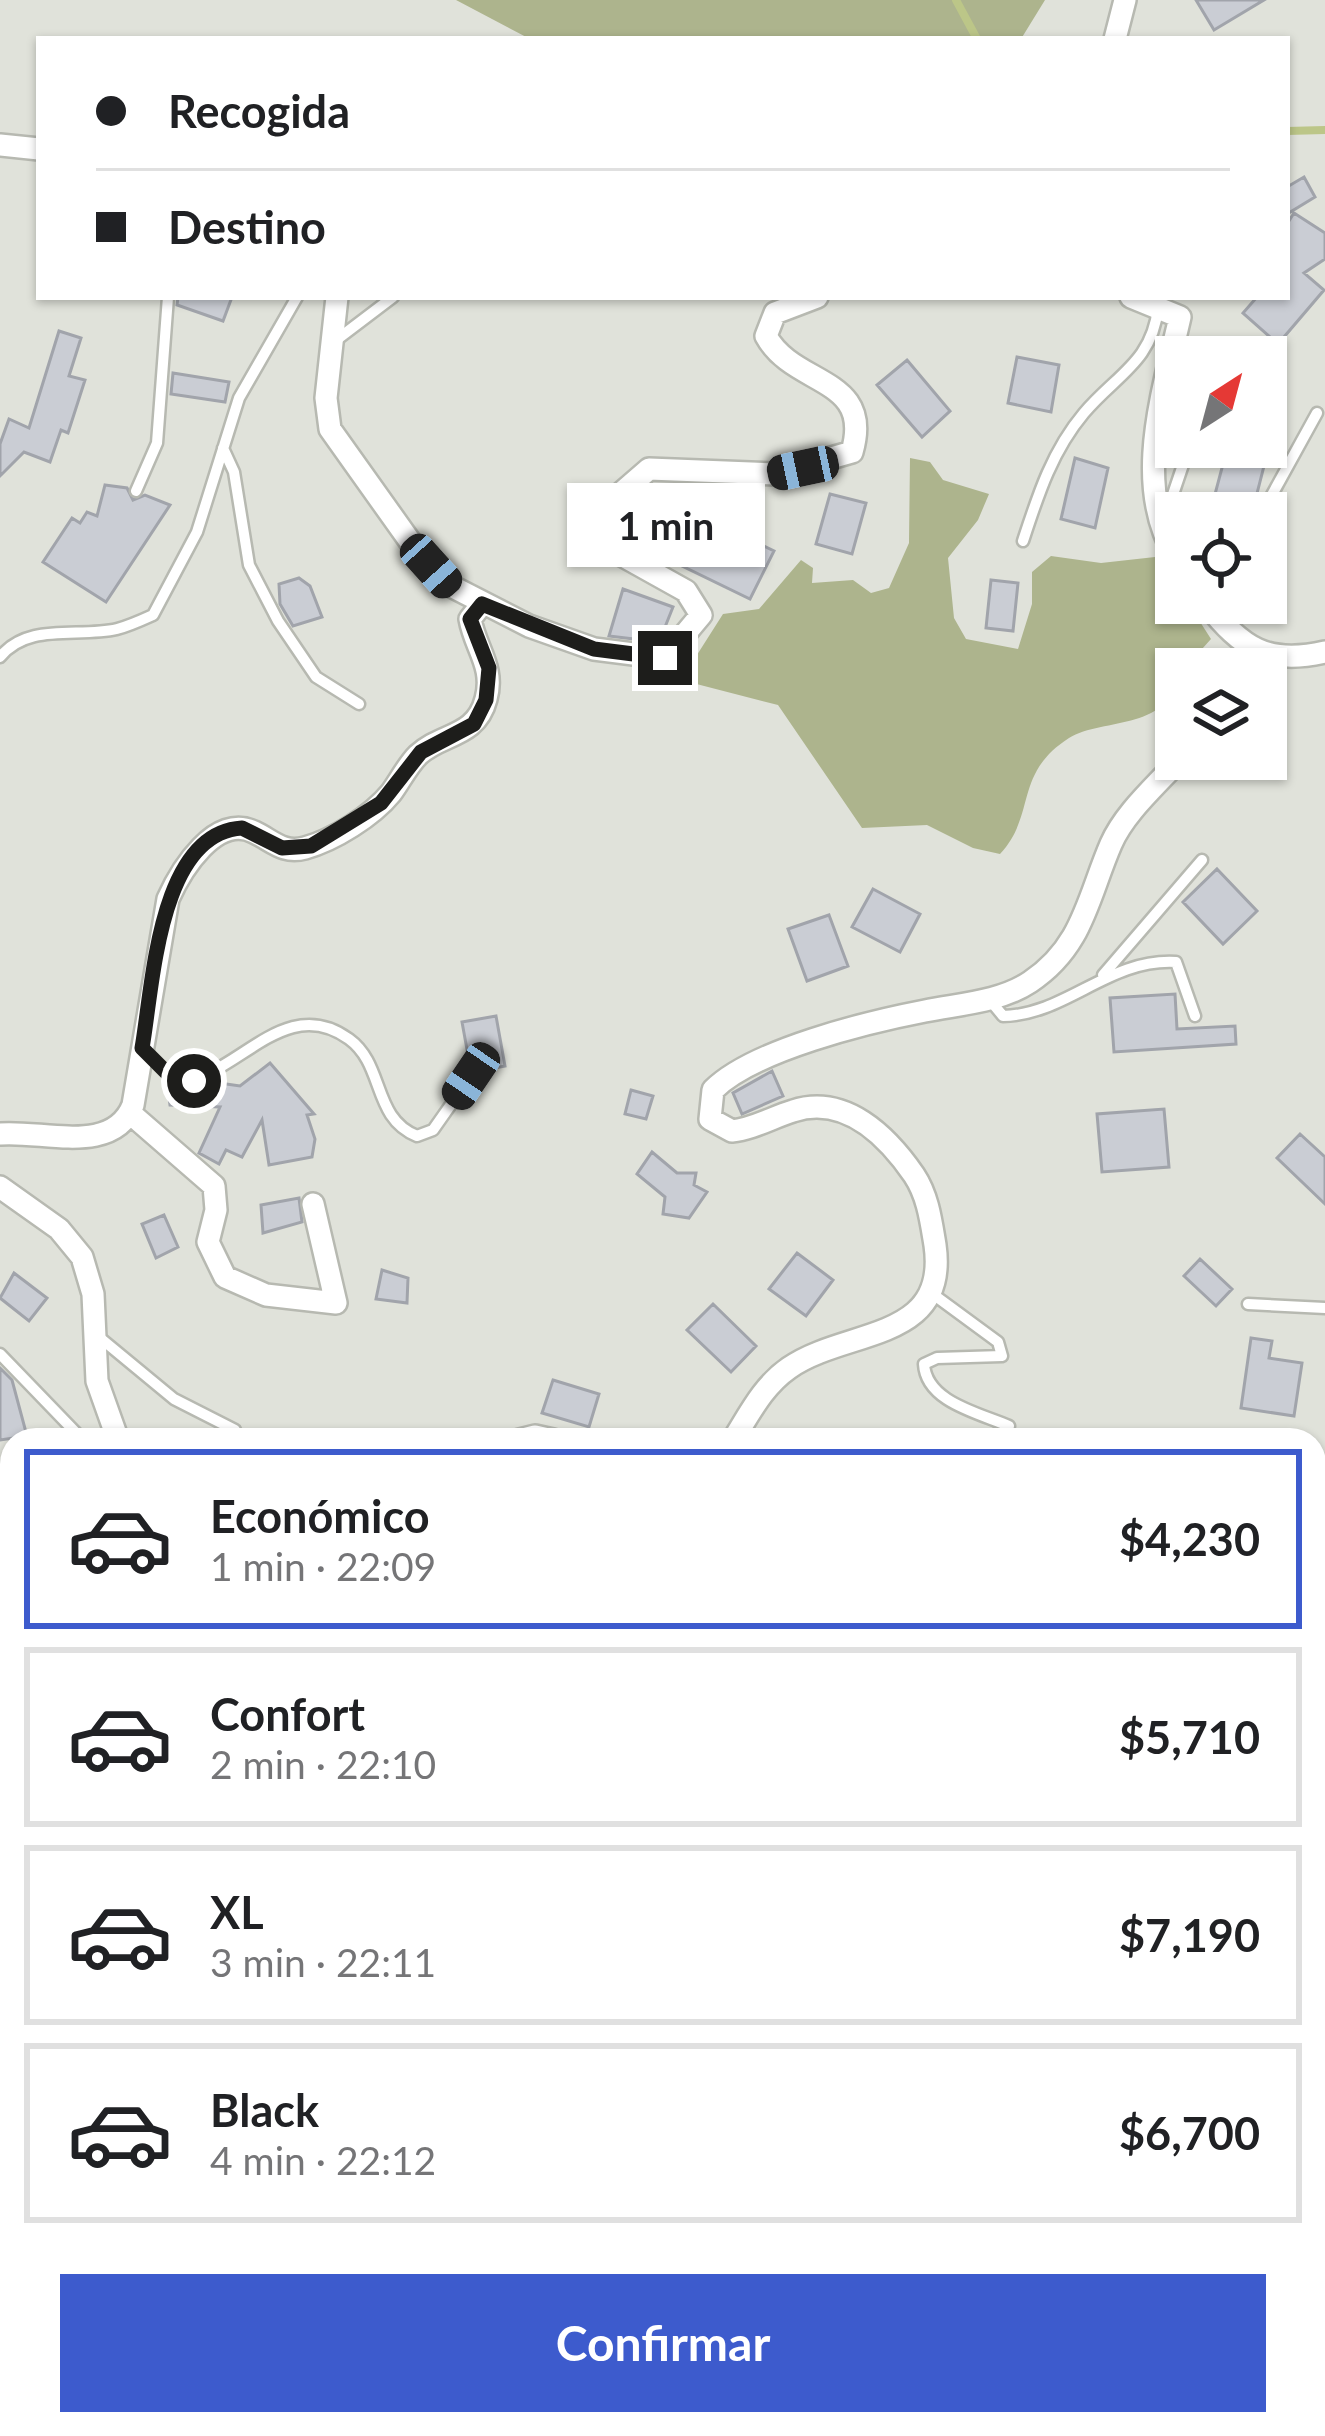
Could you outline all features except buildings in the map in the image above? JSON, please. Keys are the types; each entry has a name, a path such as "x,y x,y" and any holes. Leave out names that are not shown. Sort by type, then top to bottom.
{"street":[{"path":"1116,36 1125,0"},
{"path":"0,145 36,149"},
{"path":"338,300 326,398 330,429 414,547 449,585 482,604 594,649 665,658 701,615 686,591 616,552 604,508 649,469 775,474 852,452 860,427 849,400 775,352 766,336 775,313 809,300"},
{"path":"1155,492 1153,449 1171,307"},
{"path":"0,1134 98,1136 119,1127 130,1113 167,898 180,873 213,838 232,829 252,830 282,848 311,846 381,803 421,752 474,724 486,700 489,668 470,619 482,604"},
{"path":"1226,624 1248,648"},
{"path":"1287,661 1325,652"},
{"path":"740,1428 761,1394 787,1370 826,1349 915,1317 930,1292 936,1263 925,1194 871,1128 840,1109 814,1106 732,1131 710,1119 708,1103 734,1071 786,1049 900,1016 989,999 1030,982 1074,942 1096,897 1112,842 1163,780"},
{"path":"130,1113 214,1186 208,1241 225,1277 266,1295 336,1303 313,1204"},
{"path":"0,1187 59,1228 82,1257 94,1294 92,1331 101,1399 113,1428"}],"lane":[{"path":"136,491 157,443 168,300"},
{"path":"0,657 43,633 117,629 153,615 188,553 239,398 295,300"},
{"path":"332,343 389,300"},
{"path":"1023,541 1055,455 1083,415 1134,369 1171,307"},
{"path":"1273,492 1316,413"},
{"path":"223,448 234,472 249,565 268,602 316,677 359,704"},
{"path":"0,640 19,643"},
{"path":"1101,978 1202,860"},
{"path":"989,999 1003,1016 1033,1016 1101,978 1151,960 1175,962 1195,1016"},
{"path":"142,1048 176,1082 194,1081 269,1033 326,1027 350,1040 368,1059 381,1102 398,1129 417,1136 433,1130 471,1076"},
{"path":"930,1292 998,1342 1002,1356 937,1358 924,1364 924,1375 939,1395 1007,1428"},
{"path":"1248,1304 1325,1308"},
{"path":"92,1331 174,1399 231,1428"},
{"path":"0,1354 71,1428"}],"green space":[{"path":"456,0 1045,0 1023,36 524,36"},
{"path":"910,458 930,462 943,480 989,494 978,520 948,558 954,618 966,639 1018,649 1032,604 1032,572 1051,556 1101,563 1155,557 1155,624 1201,624 1211,639 1203,648 1155,648 1155,710 1151,713 1083,732 1051,752 1032,780 1019,824 1000,854 973,848 927,825 862,828 778,705 681,680 723,614 759,609 801,560 813,568 812,583 853,580 871,593 889,588 909,543"}],"waterway":[{"path":"956,0 975,36"},
{"path":"1290,131 1325,130"}],"route":[{"path":"194,1081 176,1082 142,1048 167,898 180,873 213,838 242,828 274,846 292,850 311,846 381,803 421,752 474,724 486,700 489,668 470,619 482,604 594,649 665,658"}]}
